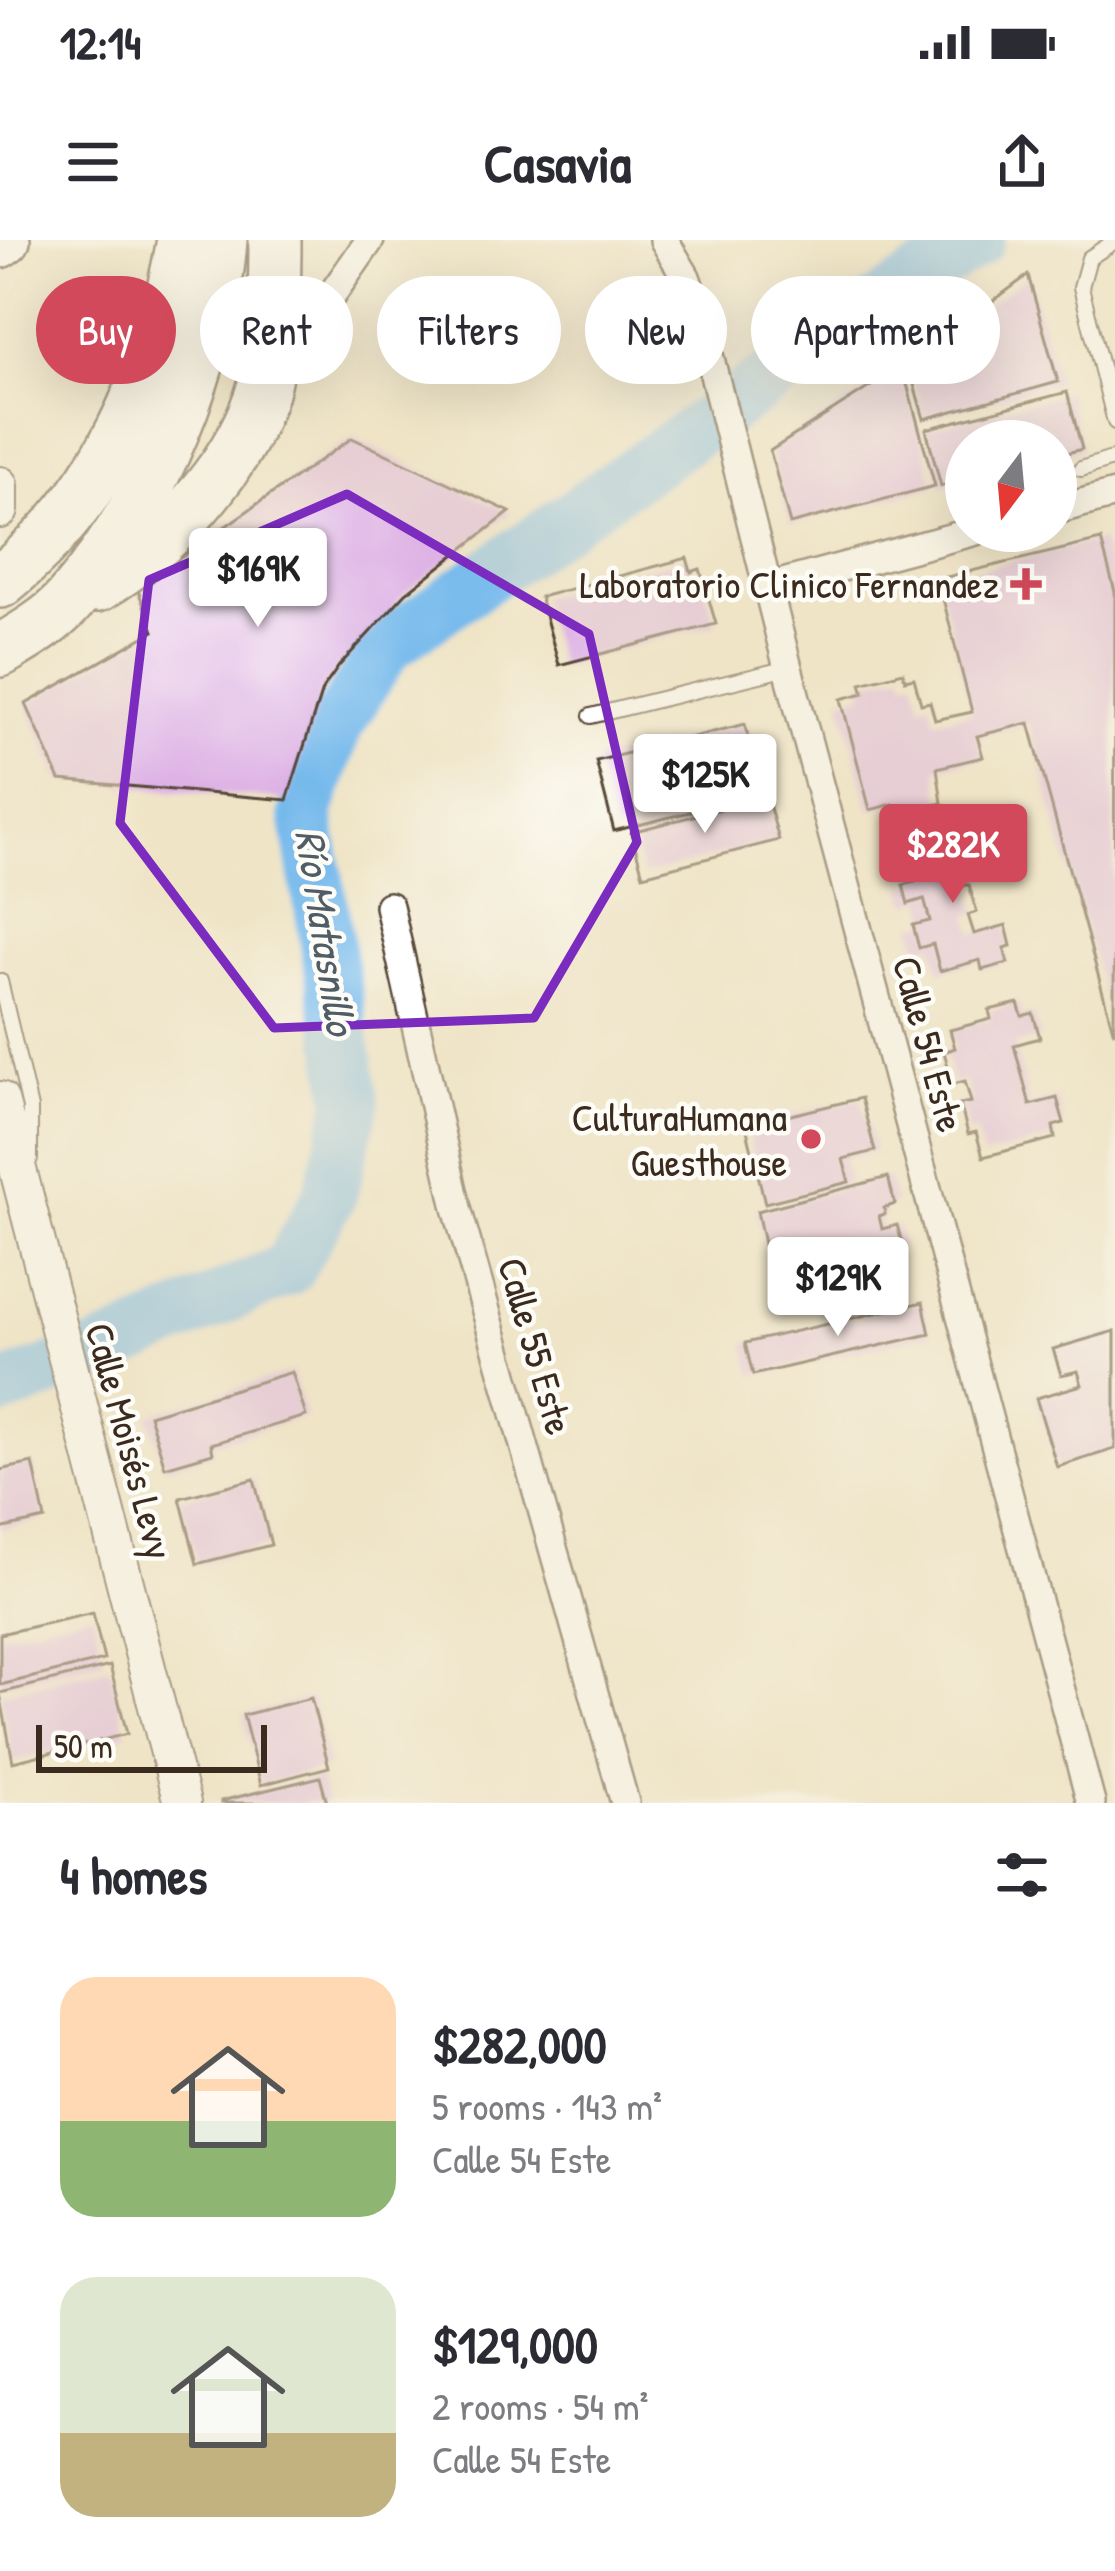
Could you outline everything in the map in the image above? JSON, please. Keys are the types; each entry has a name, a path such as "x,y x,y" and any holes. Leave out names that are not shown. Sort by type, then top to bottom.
{"highway":[{"path":"0,581 70,512 113,450 147,381 171,309 183,240"},
{"path":"66,605 114,539 189,395 208,335 220,240"},
{"path":"0,651 129,567 183,518 227,461 261,397 275,240"}],"street":[{"path":"261,397 370,240"},
{"name":"Calle 54 Este","path":"664,240 697,307 788,668 1091,1803"},
{"path":"0,485 0,510"},
{"path":"1077,504 1115,494"},
{"path":"768,587 945,539"},
{"name":"Calle 55 Este","path":"389,906 457,1208 625,1803"},
{"name":"Calle Moisés Levy","path":"0,1100 182,1803"}],"lane":[{"path":"1115,241 1089,258 1081,280 1115,422"},
{"path":"1081,469 1115,458"},
{"path":"591,716 788,668"},
{"path":"0,981 30,1108 29,1206"}],"highlighted area":[{"path":"347,494 589,634 637,842 534,1018 274,1028 120,823 149,580"}],"building":[{"path":"1028,275 1058,382 924,419 914,384 1000,384 1000,296"},
{"path":"874,384 907,384 935,486 790,524 770,451"},
{"path":"1067,392 1074,420 960,420"},
{"path":"945,424 945,485 941,486 926,429"},
{"path":"352,438 510,512 406,593 339,666 322,690 287,800 60,780 26,704 154,631 137,588"},
{"path":"1101,540 1115,592 1114,1033 1029,723 977,736 983,757 937,768 942,803 896,814 893,804 870,810 841,699 864,693 861,683 903,672 905,680 914,678 921,704 930,702 935,720 972,712 938,579 1051,552 1077,552 1077,546"},
{"path":"687,558 691,572 700,569 716,624 559,665 540,597"},
{"path":"745,724 763,794 614,831 596,761"},
{"path":"767,797 779,840 643,875 631,832"},
{"path":"968,830 971,840 979,838 985,860 958,868 977,912 968,915 974,934 1006,925 1011,946 1004,948 1008,963 982,970 980,960 940,971 933,944 919,948 913,925 930,921 924,899 908,904 903,885 915,882 908,856 948,845 945,836"},
{"path":"1018,1003 1022,1016 1033,1013 1040,1038 1014,1045 1030,1105 1057,1098 1064,1123 1053,1126 1055,1138 983,1157 976,1132 968,1134 960,1104 971,1102 965,1081 953,1084 944,1052 955,1048 950,1030 991,1019 989,1010"},
{"name":"CulturaHumana Guesthouse","path":"861,1098 875,1151 843,1159 849,1182 765,1203 746,1126"},
{"path":"888,1177 895,1204 879,1216 882,1229 897,1225 903,1246 895,1248 898,1259 774,1290 757,1211"},
{"path":"923,1302 930,1334 753,1375 745,1343"},
{"path":"1115,1331 1115,1449 1057,1467 1036,1398 1082,1385 1078,1371 1061,1375 1053,1349"},
{"path":"292,1372 306,1416 211,1444 213,1453 165,1467 149,1415"},
{"path":"33,1463 45,1519 0,1529 0,1470"},
{"path":"254,1479 271,1545 197,1564 180,1498"},
{"path":"93,1613 104,1660 0,1685 0,1634"},
{"path":"110,1666 127,1734 13,1762 0,1693"},
{"path":"311,1698 329,1767 261,1785 243,1715"},
{"path":"320,1777 327,1803 221,1803 221,1801"}],"waterway":[{"name":"Río Matasnillo","path":"0,1390 105,1351 288,1269 330,1195 353,1103 306,813 335,727 386,646 833,335 978,240"}],"place":[{"name":"Laboratorio Clinico Fernandez","path":"1026,584"},
{"name":"CulturaHumana Guesthouse","path":"811,1139"}]}
